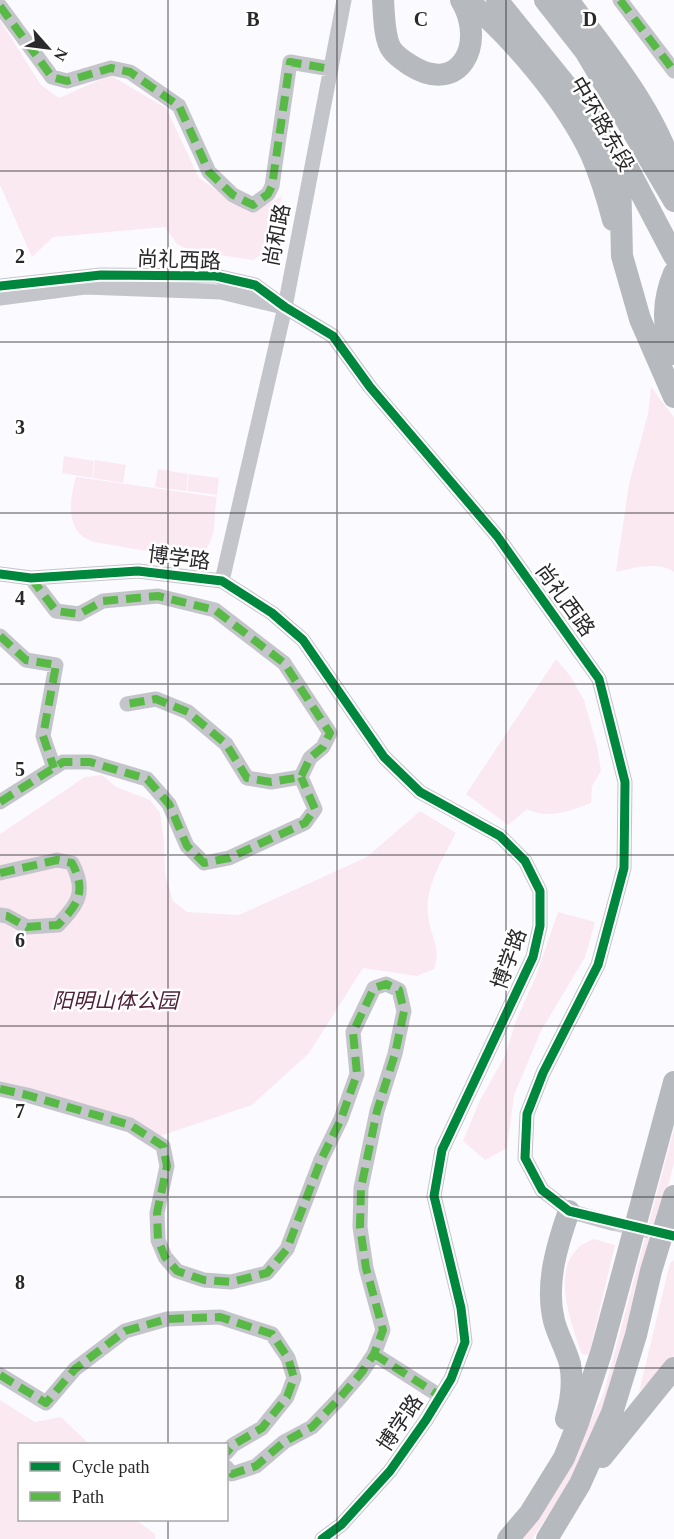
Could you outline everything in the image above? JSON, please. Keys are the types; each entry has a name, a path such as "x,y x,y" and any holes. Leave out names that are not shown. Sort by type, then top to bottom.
{"highway":[{"path":"383,0 385,26 391,49 418,70 431,74 445,74 461,66 471,45 473,33 468,11 461,0"},
{"path":"467,0 483,13 531,64 566,111 590,153 606,193 640,319 674,397"},
{"path":"497,0 590,115 620,174 622,256"},
{"name":"中环路东段","path":"516,0 596,105 674,256"},
{"name":"中环路东段","path":"545,0 585,51 674,201"},
{"path":"568,0 639,100 668,152 674,175"},
{"path":"582,0 623,51 674,140"},
{"path":"674,273 667,293 665,311 667,340 674,354"},
{"path":"508,1539 530,1513 564,1458 578,1423 601,1353 674,1082"},
{"path":"548,1538 580,1484 612,1413 674,1196"},
{"path":"544,1489 572,1398 570,1365 554,1320 551,1281 559,1239 569,1211"},
{"path":"580,1484 674,1368"},
{"path":"500,1539 530,1513"}],"street":[{"name":"尚和路","path":"222,581 285,307 344,0"},
{"path":"620,0 674,71"},
{"path":"0,6 52,77 67,81 111,68 130,72 179,106 210,172 233,195 253,205 267,194 272,186 290,62 331,69"},
{"name":"尚礼西路","path":"0,286 101,275 216,276 255,285 285,307 333,336 370,387 497,536 599,679 624,782 624,868 598,965 543,1073 527,1114 525,1158 542,1190 569,1211 612,1222"},
{"name":"尚礼西路","path":"0,298 86,287 221,292 285,307"},
{"name":"博学路","path":"0,574 31,578 138,571 222,581 272,613 303,640 384,757 420,792 500,836 525,861 540,891 540,926 533,957 442,1150 434,1196 462,1308 465,1342 451,1379 390,1471 341,1524 322,1539"},
{"path":"0,802 63,762 90,762 147,779 169,804 187,846 204,863 229,858 305,823 315,809 301,777 310,758 323,747 330,733 284,663 215,610 158,596 103,601 80,614 56,611 31,578"},
{"path":"0,636 26,660 56,665 43,736 54,768"},
{"path":"127,704 156,699 188,712 226,744 247,778 271,782 301,777"},
{"path":"0,873 57,860 72,863 78,874 80,892 74,909 58,925 27,927 7,916 0,915"},
{"path":"0,1089 130,1125 163,1146 167,1166 157,1213 158,1240 165,1257 177,1271 204,1280 231,1282 267,1273 287,1249 321,1160 341,1119 357,1074 353,1032 374,988 386,984 399,990 404,1011 395,1054 377,1111 361,1188 360,1227 366,1268 383,1330 374,1354 356,1380 312,1427 284,1442 256,1466 232,1474 228,1469"},
{"path":"0,1375 46,1402 75,1369 125,1331 167,1319 220,1317 272,1334 288,1358 294,1378 287,1397 262,1428 233,1445 228,1451"},
{"path":"374,1354 440,1396"}],"green space":[{"path":"0,20 41,85 59,98 110,75 166,108 199,178 250,213 282,196 265,252 253,260 191,251 177,244 165,227 53,237 32,257 0,185"},
{"path":"651,387 674,417 674,572 653,566 616,572 629,484 648,414"},
{"path":"64,456 94,461 92,478 62,473"},
{"path":"95,460 126,465 123,483 93,478"},
{"path":"158,469 188,474 186,491 155,487"},
{"path":"189,474 219,478 217,495 187,491"},
{"path":"76,477 217,497 213,534 207,548 202,556 193,559 94,542 85,538 73,522 71,499"},
{"path":"556,659 571,677 584,700 597,746 601,771 592,786 591,803 551,814 527,809 508,825 466,794"},
{"name":"阳明山体公园","path":"102,775 116,787 150,800 160,813 165,874 173,901 187,912 239,915 367,857 420,811 456,833 436,873 429,893 429,923 437,954 434,969 417,976 363,968 309,1053 252,1105 160,1136 0,1090 0,834 85,777"},
{"path":"558,912 595,922 585,957 541,1031 514,1095 507,1148 485,1160 463,1141 480,1100 505,1056 515,1023 536,976"},
{"path":"674,1129 674,1163 622,1364 570,1483 532,1539 520,1539 568,1469 604,1392"},
{"path":"594,1239 615,1245 589,1355 582,1354 569,1314 565,1285 570,1258 580,1247"},
{"path":"674,1260 674,1356 639,1392 670,1263"},
{"path":"0,1400 35,1422 61,1417 88,1443 18,1443 18,1521 137,1521 155,1534 155,1539 0,1539"}],"tunnel":[{"path":"612,1223 674,1236"}],"marked path":[{"path":"620,0 674,71"},
{"path":"0,6 52,77 67,81 111,68 130,72 179,106 209,172 233,195 253,205 268,194 272,186 290,62 331,69"},
{"path":"31,578 56,611 79,614 103,601 158,596 215,610 284,663 330,733 323,747 310,758 301,777 271,782 247,778 226,744 188,712 156,699 127,704"},
{"path":"0,636 26,660 56,665 43,736 54,768"},
{"path":"0,802 63,762 90,762 147,779 169,804 187,846 204,863 229,858 305,823 315,809 301,777"},
{"path":"0,873 57,860 72,863 79,882 75,904 58,925 27,927 7,916 0,915"},
{"path":"0,1089 130,1125 163,1146 167,1166 157,1213 158,1240 165,1257 177,1271 204,1280 231,1282 267,1273 287,1249 321,1160 341,1119 357,1074 353,1032 374,988 386,984 399,990 404,1011 395,1054 377,1111 361,1188 360,1227 366,1268 383,1330 374,1354 362,1372 312,1427 284,1442 256,1466 232,1474 228,1469"},
{"path":"0,1375 46,1403 75,1369 125,1331 167,1319 220,1317 272,1334 288,1358 294,1378 287,1397 262,1428 233,1445 228,1451"},
{"path":"374,1354 440,1396"}],"cycle path":[{"path":"0,286 101,275 216,276 255,285 285,307 333,336 370,387 497,536 599,679 625,782 624,868 598,965 543,1073 527,1114 525,1158 542,1190 569,1211 674,1236"},
{"path":"0,574 31,578 138,571 222,581 272,613 303,640 384,757 420,792 500,836 525,861 540,891 540,926 533,957 442,1150 434,1196 461,1308 465,1342 451,1379 426,1420 390,1471 341,1525 322,1539"}]}
